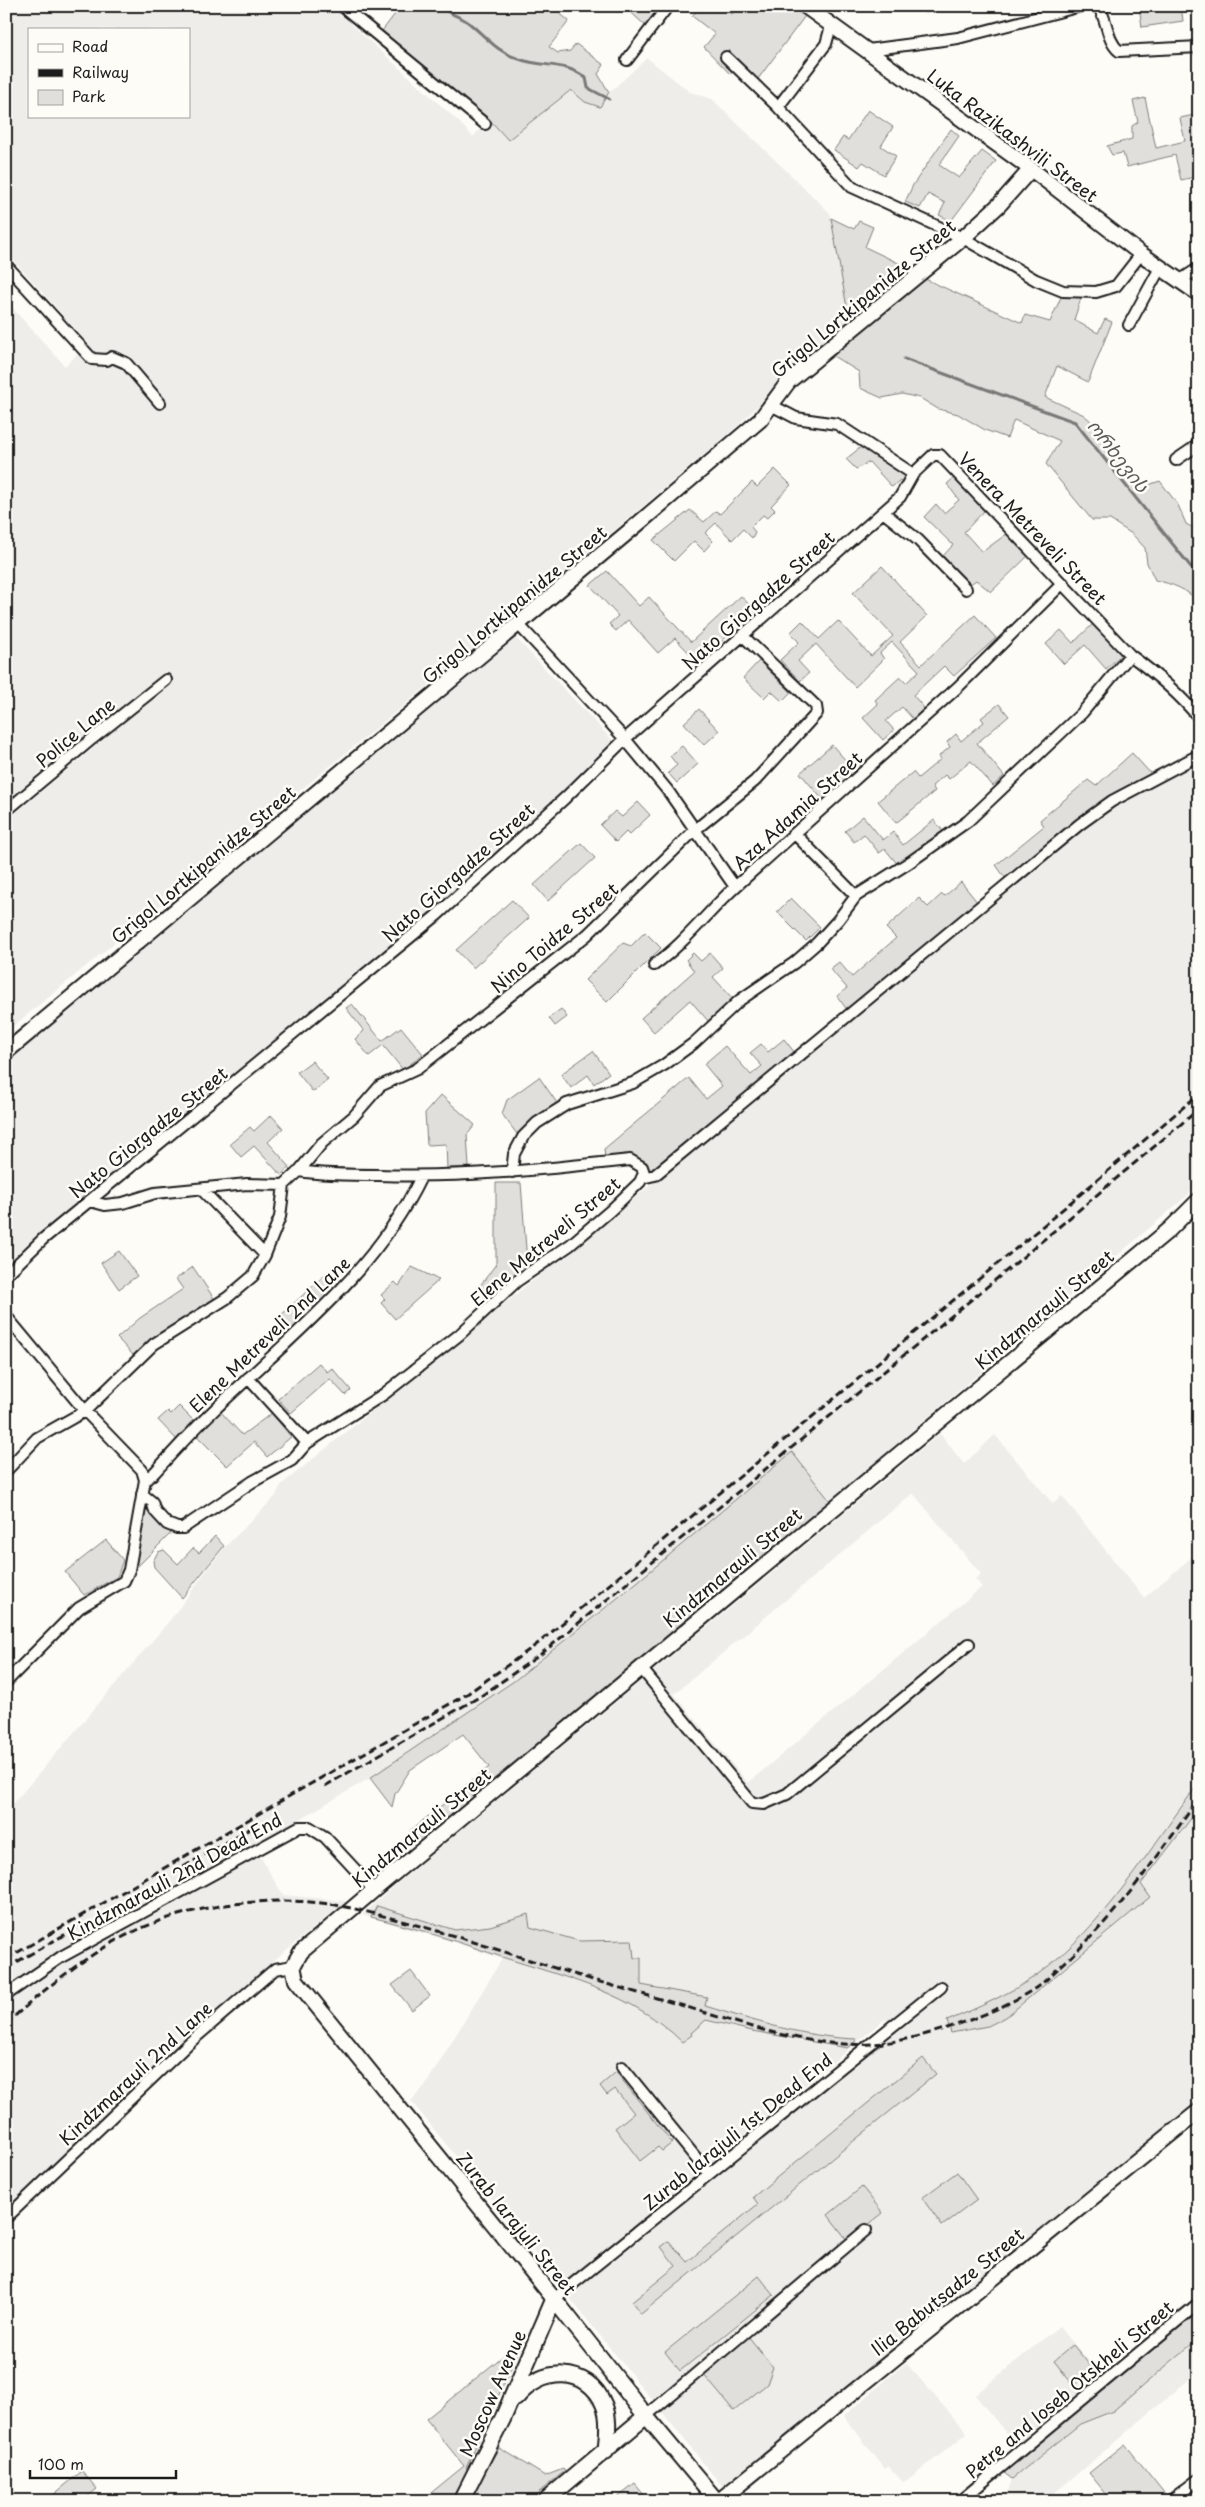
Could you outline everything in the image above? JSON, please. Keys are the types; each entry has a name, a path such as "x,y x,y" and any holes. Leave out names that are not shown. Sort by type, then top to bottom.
{"main road":[{"name":"Moscow Avenue","path":"462,2501 507,2409 554,2299"},
{"name":"Zurab Iarajuli Street","path":"554,2299 646,2416"},
{"path":"507,2409 521,2392 536,2380 559,2375 575,2377 590,2386 604,2405 608,2422 606,2451"},
{"path":"545,2501 646,2416"}],"street":[{"path":"342,6 485,124"},
{"path":"627,60 668,6"},
{"name":"Luka Razikashvili Street","path":"805,6 1031,170 1160,268 1199,294"},
{"path":"868,50 958,38 1081,6"},
{"path":"1098,6 1102,12 1113,46 1119,51 1199,47"},
{"path":"778,107 826,44 832,26"},
{"path":"726,57 778,107 852,187 963,238 1050,287 1082,294 1116,286 1141,254"},
{"name":"Grigol Lortkipanidze Street","path":"6,1052 760,420 790,381 963,238 999,205 1031,170"},
{"path":"6,264 92,359 107,360 112,357 126,363 160,403"},
{"path":"1129,325 1160,268"},
{"path":"1179,281 1199,268"},
{"path":"771,405 796,418 837,424 913,474"},
{"path":"1176,460 1199,442"},
{"name":"Venera Metreveli Street","path":"913,474 933,455 940,455 1130,655 1162,679 1199,718"},
{"name":"Nato Giorgadze Street","path":"6,1275 43,1239 436,916 565,798 625,739 883,512 905,491 913,474"},
{"path":"883,512 918,540 966,589"},
{"name":"Aza Adamia Street","path":"518,624 625,739 668,791 735,888 958,687 1063,583"},
{"name":"Nino Toidze Street","path":"284,1185 299,1171 322,1143 354,1116 380,1086 417,1069 587,935 695,830 755,781 818,710 743,636"},
{"path":"299,1171 318,1174 421,1177 512,1172 514,1154 523,1137 537,1123 567,1104 632,1083 664,1065 694,1043 740,1000 794,963 817,943 856,896 910,862 968,821 1082,713 1130,655"},
{"name":"Police Lane","path":"6,812 92,738 166,680"},
{"path":"642,1178 655,1175 1080,824 1112,801 1199,755"},
{"path":"795,834 856,896"},
{"path":"654,965 676,950 707,914 735,888"},
{"name":"Elene Metreveli Street","path":"142,1494 152,1502 155,1511 167,1524 183,1528 252,1482 292,1460 307,1443 384,1394 459,1335 517,1281 570,1245 612,1210 642,1178 644,1173 642,1167 630,1160 512,1172"},
{"name":"Elene Metreveli 2nd Lane","path":"145,1480 248,1378 344,1287 399,1218 421,1177"},
{"path":"6,1471 37,1438 85,1411 154,1344 241,1288 253,1276 265,1255 280,1217 284,1185 247,1184 155,1193 123,1203 105,1204 90,1201"},
{"path":"201,1189 265,1255"},
{"name":"Kindzmarauli Street","path":"293,1966 301,1952 374,1890 1197,1206"},
{"path":"6,1316 85,1411 142,1470 145,1480 130,1570 124,1581 80,1608 6,1682"},
{"path":"248,1378 307,1443"},
{"path":"641,1668 752,1804 764,1804 787,1794 969,1644"},
{"name":"Kindzmarauli 2nd Dead End","path":"6,1995 61,1957 299,1826 309,1826 325,1836 374,1890"},
{"name":"Kindzmarauli 2nd Lane","path":"6,2218 189,2043 275,1968 293,1966"},
{"name":"Zurab Iarajuli Street","path":"293,1966 296,1980 554,2299"},
{"name":"Zurab Iarajuli 1st Dead End","path":"554,2299 941,1987"},
{"path":"622,2067 709,2174"},
{"name":"Ilia Babutsadze Street","path":"718,2501 1199,2111"},
{"path":"646,2416 866,2230"},
{"name":"Petre and Ioseb Otskheli Street","path":"960,2501 1199,2303"},
{"name":"Zurab Iarajuli Street","path":"646,2416 718,2501"},
{"path":"1170,2501 1199,2479"}],"shaded area":[{"path":"6,6 331,6 458,121 473,137 489,119 508,139 572,90 585,102 600,107 610,92 647,58 690,92 712,99 830,213 849,319 732,431 508,620 6,1032 6,821 114,731 108,724 52,767 48,765 37,774 37,779 6,807 6,301 65,366 89,344 6,252"},
{"path":"516,638 614,742 555,801 421,920 6,1262 6,1062"},
{"path":"1199,760 1199,1181 1188,1195 830,1501 792,1453 630,1588 514,1681 370,1778 254,1846 283,1895 347,1901 279,1956 182,2042 6,2212 6,1812 171,1619 222,1550 276,1496 281,1485 658,1179 1093,819 1135,793"},
{"path":"940,1434 964,1464 995,1435 1053,1504 1062,1496 1144,1598 1199,1551 1199,2101 726,2491 568,2296 850,2066 853,2068 944,1991 936,1983 889,2023 885,2019 708,2165 625,2063 618,2070 700,2171 562,2286 411,2101 425,2086 502,1959 457,1943 362,1915 407,1875","holes":["913,1493 981,1574 975,1579 982,1587 748,1783 674,1694"]},
{"path":"1059,2326 1100,2375 1016,2445 975,2395"},
{"path":"1199,2338 1199,2371 1045,2501 996,2501 1008,2491 1012,2479 1080,2424 1113,2411"},
{"path":"906,2363 967,2433 911,2478 903,2482 888,2466 885,2469 844,2416"}],"green space":[{"path":"401,6 551,6 569,21 549,47 558,53 570,51 576,44 604,65 598,74 609,92 600,107 585,102 571,90 508,140 489,119 382,31"},
{"path":"624,6 666,6 649,29"},
{"path":"701,6 720,6 732,14 737,6 792,6 805,16 755,83 735,70 730,74 704,47 715,34 692,16"},
{"path":"924,6 948,6 949,8 925,13"},
{"path":"1139,6 1181,6 1183,21 1142,27"},
{"path":"1145,98 1156,148 1185,141 1180,118 1199,114 1199,176 1181,180 1175,155 1127,167 1123,153 1112,155 1107,146 1132,139 1132,126 1138,122 1133,101"},
{"path":"868,110 893,127 881,146 896,156 884,175 863,162 859,167 834,150 843,137 848,140"},
{"path":"951,129 959,136 939,165 959,178 982,151 996,161 951,221 939,215 945,203 928,194 920,208 905,202 913,185"},
{"path":"831,218 854,229 859,221 873,227 865,247 913,270 849,319"},
{"path":"923,278 1022,323 1025,315 1050,322 1062,295 1081,298 1074,320 1098,333 1105,319 1112,322 1088,382 1057,366 1045,397 1084,415 1110,438 1110,455 1148,485 1160,481 1178,505 1186,524 1199,531 1199,603 1190,594 1179,588 1155,580 1147,563 1145,548 1132,534 1110,520 1092,520 1046,464 1060,441 1014,420 1007,438 985,430 958,414 938,409 920,398 902,394 882,398 860,388 859,372 833,356"},
{"path":"861,447 903,473 906,479 904,485 900,480 892,487 869,462 856,469 846,459"},
{"path":"775,469 791,485 771,506 775,510 767,518 763,515 751,527 755,532 752,538 743,529 732,540 716,523 705,533 713,541 704,551 694,541 674,561 653,540 690,510 704,522 716,511 720,514 752,482 757,487"},
{"path":"955,477 985,510 964,532 982,552 1008,533 1029,555 991,592 976,580 969,585 943,556 953,545 924,517 936,504 944,513 959,500 947,484"},
{"path":"882,566 927,616 900,642 921,665 975,615 996,638 954,676 944,666 913,695 924,708 913,719 902,707 886,721 894,730 883,740 863,718 878,704 875,700 900,677 906,683 919,671 892,642 880,653 884,659 855,687 816,644 798,661 809,673 800,681 780,660 799,642 790,633 802,621 819,639 838,621 871,656 893,636 853,593"},
{"path":"607,571 639,606 649,597 691,642 741,596 755,611 711,651 707,647 694,658 675,638 658,653 628,620 616,631 609,624 618,616 590,585"},
{"path":"1094,623 1122,654 1106,669 1085,645 1064,664 1046,644 1061,630 1073,643"},
{"path":"759,661 791,692 782,701 771,691 764,698 743,678"},
{"path":"999,704 1009,716 977,743 1004,776 993,786 971,761 949,779 945,775 932,786 935,791 896,823 878,801 913,772 918,778 941,759 939,756 950,747 947,742 956,734 961,741 984,722 981,718"},
{"path":"699,709 719,731 704,745 684,723"},
{"path":"832,745 856,772 823,800 800,773"},
{"path":"682,746 698,764 677,783 668,773 677,765 670,756"},
{"path":"1132,753 1152,775 1006,879 996,865 1044,826 1040,820 1088,780 1096,786"},
{"path":"638,802 650,815 629,835 626,832 616,842 600,825 615,811 622,817"},
{"path":"863,816 883,840 893,832 903,845 934,820 943,831 899,866 885,849 879,853 864,834 854,842 845,831"},
{"path":"581,843 595,858 548,901 534,885"},
{"path":"961,882 978,903 848,1011 837,996 847,988 830,969 839,962 852,977 896,938 886,928 919,898 928,907 942,894 945,896"},
{"path":"791,898 820,927 806,941 777,912"},
{"path":"512,900 529,918 473,968 456,950"},
{"path":"645,932 661,948 607,1002 585,980 623,943 631,946"},
{"path":"693,953 701,961 710,953 723,968 713,977 734,1000 709,1022 690,1000 654,1032 641,1018 694,971 686,960"},
{"path":"352,1004 382,1041 401,1027 423,1054 403,1070 383,1045 369,1056 355,1039 364,1031 346,1008"},
{"path":"561,1009 567,1017 555,1026 549,1018"},
{"path":"784,1039 795,1053 654,1172 648,1172 643,1161 637,1158 605,1159 604,1149 689,1078 706,1099 722,1086 704,1064 725,1046 751,1075 762,1066 750,1053 761,1044 768,1052"},
{"path":"593,1051 609,1073 594,1084 588,1075 571,1088 561,1074"},
{"path":"312,1061 328,1080 313,1092 297,1072"},
{"path":"539,1077 557,1103 553,1108 517,1134 502,1114 507,1100"},
{"path":"441,1095 475,1125 467,1135 469,1167 447,1168 446,1144 427,1145 425,1113"},
{"path":"271,1115 283,1128 268,1142 290,1167 281,1175 254,1146 241,1157 230,1144 250,1127 254,1131"},
{"path":"496,1183 521,1183 527,1262 485,1300 474,1294 496,1264"},
{"path":"119,1251 137,1276 119,1289 101,1263"},
{"path":"193,1267 215,1300 159,1334 133,1355 117,1338 140,1318 183,1289 176,1279"},
{"path":"412,1267 439,1280 395,1319 381,1303 385,1299 381,1295 395,1282 399,1286"},
{"path":"328,1272 340,1285 290,1331 278,1318"},
{"path":"319,1363 327,1372 332,1368 351,1390 345,1395 330,1379 291,1413 278,1399"},
{"path":"179,1406 195,1422 177,1440 158,1420 168,1411 171,1414"},
{"path":"220,1411 242,1435 272,1413 291,1437 267,1457 254,1442 227,1466 197,1436"},
{"path":"792,1452 830,1501 419,1843 410,1831 489,1767 463,1734 410,1770 395,1794 392,1807 370,1778 514,1681 630,1588"},
{"path":"147,1502 160,1523 173,1531 134,1570 144,1503"},
{"path":"215,1536 224,1546 182,1598 154,1567 153,1561 158,1552 164,1550 178,1564 193,1548 199,1553"},
{"path":"106,1540 123,1560 117,1577 84,1595 65,1572"},
{"path":"1199,1783 1199,1808 1141,1884 1150,1897 1006,2017 988,2026 951,2033 947,2021 993,2000 1038,1974 1085,1933 1125,1885"},
{"path":"377,1906 455,1930 490,1926 528,1914 530,1927 579,1941 632,1940 634,1958 641,1958 641,1985 707,1997 705,2006 761,2023 799,2032 856,2039 856,2041 847,2048 752,2031 706,2020 691,2033 692,2035 682,2042 643,2011 622,2000 552,1973 439,1936 371,1917"},
{"path":"411,1971 430,1996 412,2010 392,1985"},
{"path":"923,2058 936,2074 641,2314 632,2302 676,2266 661,2247 669,2241 687,2262 758,2204 753,2197"},
{"path":"616,2072 672,2143 662,2151 658,2147 640,2161 615,2128 634,2113 615,2089 607,2095 600,2086"},
{"path":"957,2172 977,2200 942,2226 922,2198"},
{"path":"862,2187 883,2213 848,2241 828,2215"},
{"path":"759,2276 774,2295 680,2371 665,2352"},
{"path":"1199,2308 1199,2338 1113,2411 1080,2424 1012,2479 1003,2472"},
{"path":"748,2336 773,2367 767,2384 734,2411 703,2374"},
{"path":"524,2339 466,2468 470,2471 454,2501 421,2501 464,2466 426,2419"},
{"path":"1073,2345 1093,2369 1074,2386 1054,2361"},
{"path":"1125,2444 1165,2494 1157,2501 1112,2501 1089,2473"},
{"path":"499,2448 545,2476 563,2469 565,2471 528,2501 467,2501"},
{"path":"82,2471 97,2489 82,2501 46,2501"},
{"path":"635,2484 649,2501 620,2501 617,2498"}],"waterway":[{"name":"ორხევის","path":"439,6 469,23 492,44 511,56 528,62 570,69 586,78 588,88 609,99"},
{"name":"ორხევის","path":"904,359 1075,422 1199,577"}],"railway":[{"path":"6,1959 467,1694 536,1645 1019,1246 1199,1094"},
{"path":"325,1786 481,1696 541,1654 1017,1262 1199,1109"},
{"path":"6,2024 66,1973 110,1944 133,1932 182,1914 213,1907 245,1903 294,1901 345,1907 402,1921 602,1983 778,2034 802,2039 849,2044 891,2042 958,2025 1001,2007 1040,1985 1101,1927 1152,1864 1199,1798"},
{"path":"173,1873 260,1823"},
{"path":"6,1968 80,1926"}]}
